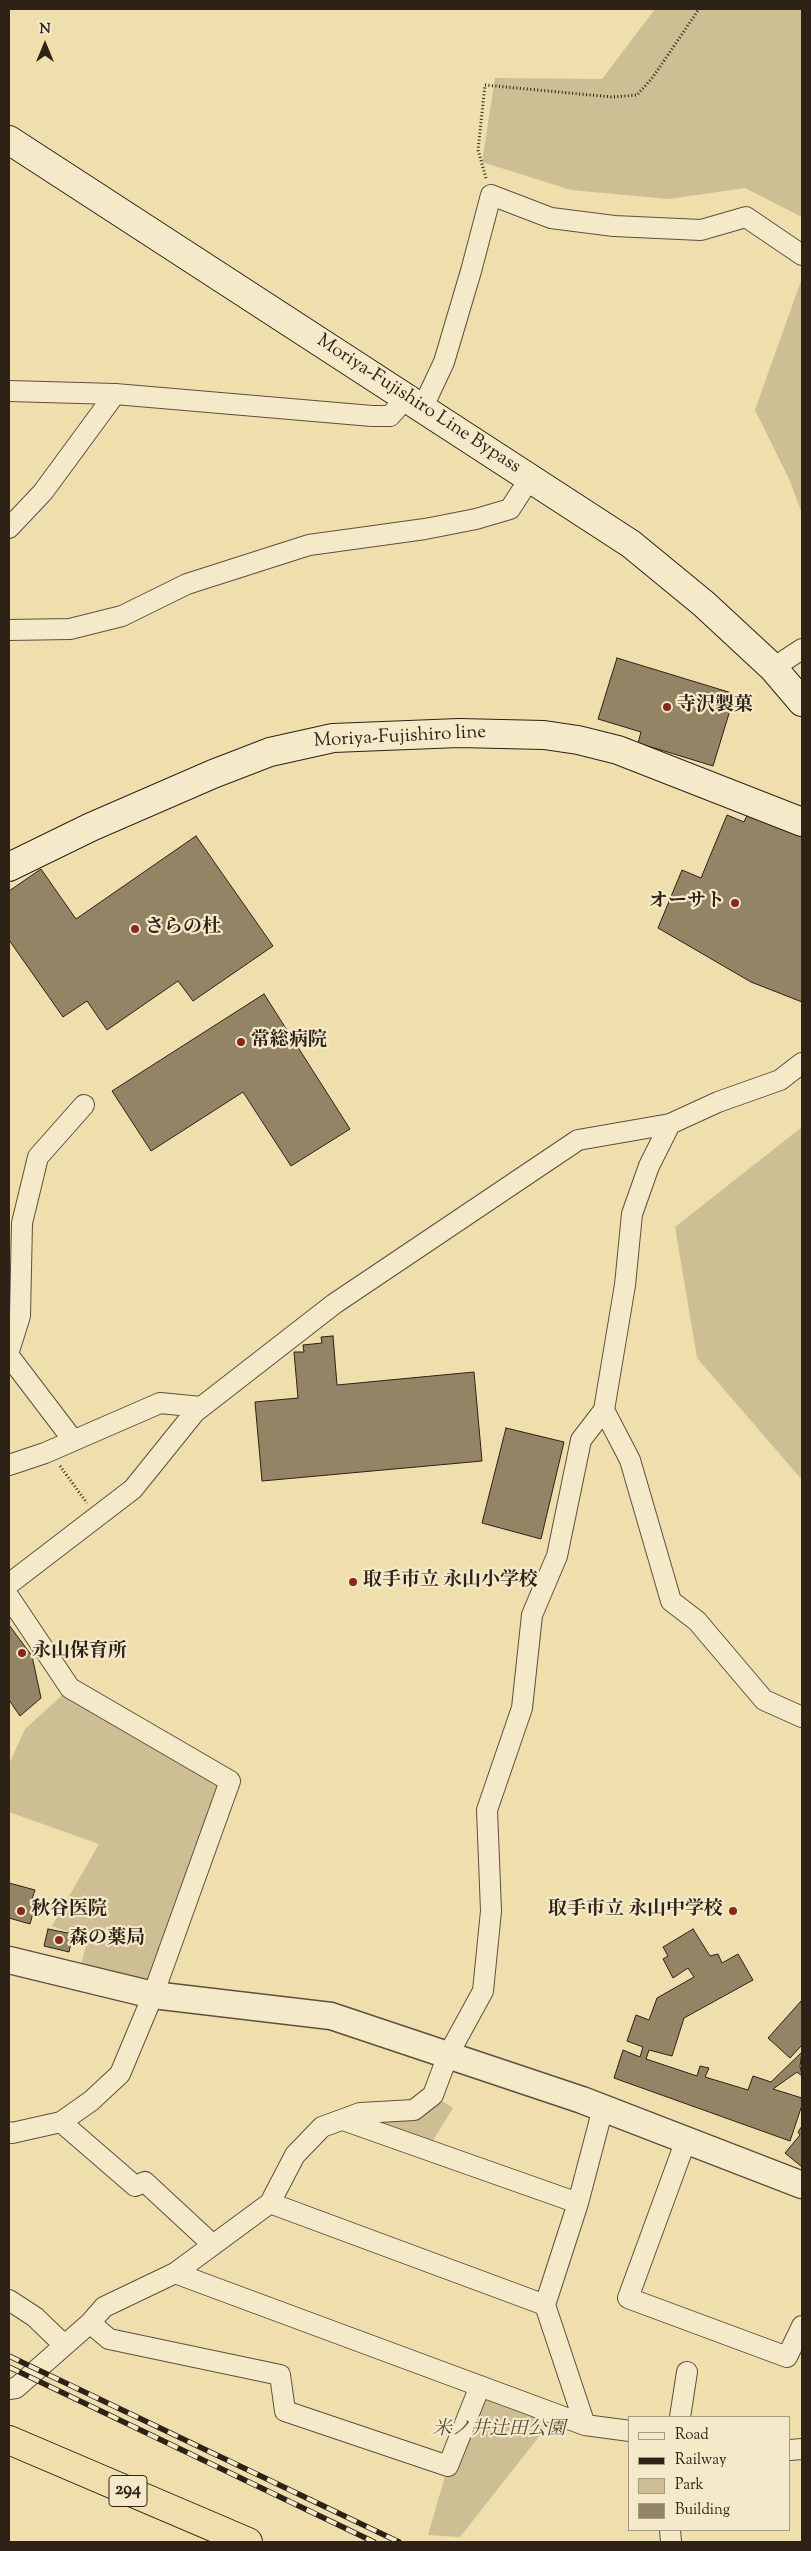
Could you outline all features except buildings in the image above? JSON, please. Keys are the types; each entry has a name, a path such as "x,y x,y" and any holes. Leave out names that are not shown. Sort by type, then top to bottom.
{"highway":[{"name":"294","path":"9,2440 218,2536 248,2542"}],"main road":[{"name":"Moriya-Fujishiro Line Bypass","path":"9,140 630,544 704,604 773,668 802,702"},
{"name":"Moriya-Fujishiro line","path":"9,867 91,827 213,774 270,752 333,738 460,733 544,736 578,740 618,750 802,822"}],"street":[{"path":"9,391 115,394 390,416 414,403 444,362 491,195 551,218 614,226 701,230 746,217 802,255"},
{"path":"9,528 43,492 115,394"},
{"path":"9,630 70,629 122,616 186,584 309,545 425,529 476,519 510,509 530,478"},
{"path":"773,668 802,649"},
{"path":"9,1584 132,1489 201,1407 334,1304 578,1140 670,1124 718,1102 780,1080 802,1063"},
{"path":"9,1351 20,1316 15,1223 38,1157 84,1105"},
{"path":"9,2389 16,2388 90,2323 104,2307 175,2273 270,2203 295,2155 322,2127 360,2113 414,2110 432,2095 448,2055 483,1991 491,1912 487,1810 522,1708 532,1615 557,1556 581,1440 604,1410 625,1285 632,1214 650,1166 670,1124"},
{"path":"9,1356 73,1440"},
{"path":"9,1465 49,1451 160,1403 201,1407"},
{"path":"604,1410 630,1460 671,1601 697,1621 764,1700 802,1717"},
{"path":"9,1597 70,1688 230,1781 154,1995 120,2074 91,2101 61,2122 10,2134"},
{"path":"9,1960 154,1995 331,2016 603,2108 802,2186"},
{"path":"585,2426 545,2305 578,2203 603,2108"},
{"path":"343,2120 578,2203"},
{"path":"61,2122 135,2186 145,2182 213,2245"},
{"path":"686,2140 628,2298 787,2357 802,2326"},
{"path":"270,2203 545,2305"},
{"path":"175,2273 585,2426 628,2431"},
{"path":"9,2300 35,2317 64,2345"},
{"path":"90,2323 109,2339 280,2375 285,2411 448,2466 480,2386"},
{"path":"680,2416 687,2372"}],"path":[{"path":"491,195 478,150 485,85 612,97 637,95 653,77 699,9"},
{"path":"49,1451 96,1517"}],"green space":[{"path":"655,9 802,9 802,217 745,188 669,199 571,190 482,162 495,78 602,79"},
{"path":"802,278 802,514 790,481 755,410"},
{"path":"802,1127 802,1480 697,1358 675,1227"},
{"path":"70,1688 230,1781 153,1995 78,1976 88,1938 52,1926 99,1844 9,1812 9,1764 25,1729"},
{"path":"433,2095 453,2108 427,2150 360,2113"},
{"name":"米ノ井辻田公園","path":"480,2386 556,2415 460,2537 428,2535 448,2466"}],"railway":[{"path":"9,2356 399,2542"},
{"path":"9,2367 374,2542"}],"place":[{"name":"寺沢製菓","path":"667,707"},
{"name":"オーサト","path":"735,903"},
{"name":"さらの杜","path":"135,929"},
{"name":"常総病院","path":"241,1042"},
{"name":"取手市立 永山小学校","path":"353,1582"},
{"name":"永山保育所","path":"22,1653"},
{"name":"秋谷医院","path":"21,1911"},
{"name":"取手市立 永山中学校","path":"733,1911"},
{"name":"森の薬局","path":"59,1940"}]}
